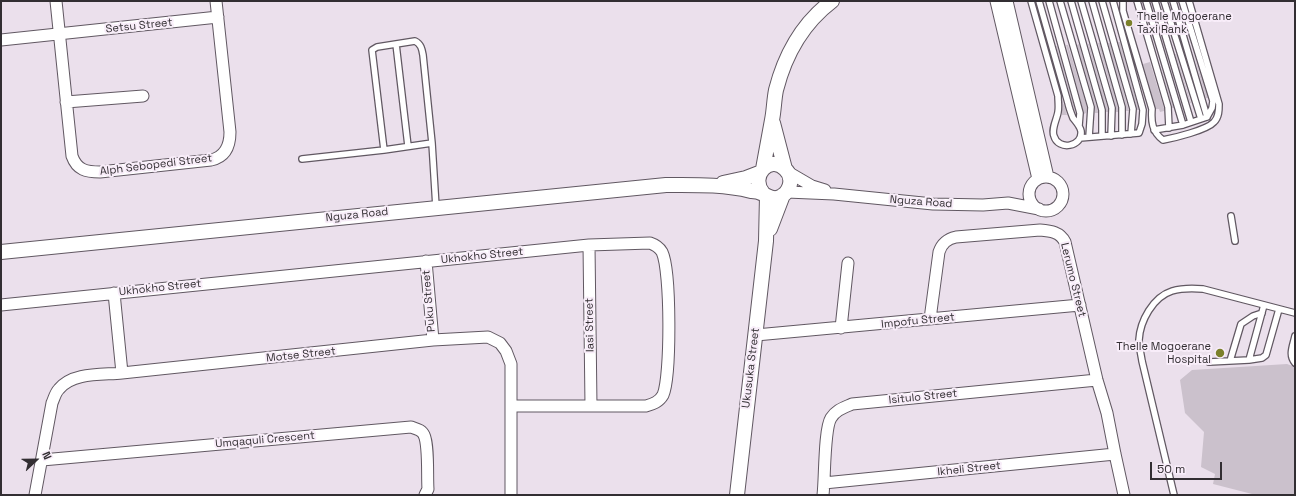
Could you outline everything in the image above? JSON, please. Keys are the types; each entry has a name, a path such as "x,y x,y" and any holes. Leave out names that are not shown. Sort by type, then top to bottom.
{"street":[{"name":"Alph Sebopedi Street","path":"56,1 72,156 81,169 85,171 100,172 211,160 220,156 227,150 229,146 230,132 216,1"},
{"path":"772,119 791,182 785,193 778,198 765,195 758,184 758,178 761,171 772,119 776,91 784,63 794,43 815,16 832,1"},
{"path":"996,1 1043,178"},
{"path":"1007,1 1043,178"},
{"name":"Setsu Street","path":"1,40 218,17"},
{"path":"66,102 143,96"},
{"path":"761,171 773,164 779,165 787,171"},
{"name":"Nguza Road","path":"713,185 740,179 761,171"},
{"name":"Nguza Road","path":"787,171 812,186 834,194"},
{"path":"1043,178 1053,179 1061,186 1063,196 1062,201 1054,209 1039,209 1032,202 1030,189 1032,185 1043,178"},
{"name":"Nguza Road","path":"1,252 666,185 713,185 738,188 765,195"},
{"name":"Nguza Road","path":"1008,203 1030,189"},
{"name":"Nguza Road","path":"785,193 834,194 933,204 983,205 1008,203 1039,209"},
{"name":"Ukusuka Street","path":"766,241 785,193"},
{"name":"Ukusuka Street","path":"737,495 766,241 765,195"},
{"name":"Lerumo Street","path":"930,319 939,252 944,242 950,238 1040,230 1048,230 1060,235 1065,242 1097,380 1108,419 1124,495"},
{"name":"Ukhokho Street","path":"1,305 589,245 650,243 658,246 662,254 666,276 669,339 665,388 662,396 656,403 646,406 511,406"},
{"name":"Iasi Street","path":"589,245 591,406"},
{"name":"Puku Street","path":"426,262 432,340"},
{"path":"841,328 848,263"},
{"path":"114,293 122,373"},
{"name":"Impofu Street","path":"756,336 1080,305"},
{"name":"Motse Street","path":"35,495 52,403 57,390 69,380 79,377 432,340 488,337 500,343 506,351 510,364 511,495"},
{"name":"Isitulo Street","path":"823,495 827,434 830,419 838,410 852,404 1097,380"},
{"name":"Umqaquli Crescent","path":"42,460 411,428 419,430 424,435 426,443 428,489 425,495"},
{"name":"Ikheli Street","path":"824,483 1115,454"}],"lane":[{"path":"1031,1 1058,96 1058,109 1053,131 1054,136 1059,143 1067,146 1075,144 1080,138 1081,130 1074,119 1068,103 1039,1"},
{"path":"1049,1 1080,113 1079,126"},
{"path":"1060,1 1091,106 1089,137"},
{"path":"1071,1 1102,110 1102,136"},
{"path":"1081,1 1112,108 1111,136"},
{"path":"1092,1 1122,107 1122,135"},
{"path":"1102,1 1133,108 1131,134"},
{"path":"1080,138 1139,133 1142,124 1143,110 1113,1"},
{"path":"1123,1 1124,11 1152,110 1151,121 1154,130 1163,140 1201,130 1214,122 1219,113 1219,104 1189,1"},
{"path":"1137,1 1168,107 1169,128"},
{"path":"1146,1 1183,125"},
{"path":"1155,1 1191,122"},
{"path":"1164,1 1200,119"},
{"path":"1173,1 1208,117"},
{"path":"1182,1 1213,101 1208,117"},
{"path":"384,150 372,50 377,47 415,41 418,42 421,47 423,55 432,143 436,207"},
{"path":"396,44 408,146"},
{"path":"1154,130 1183,125 1208,117"},
{"path":"302,159 432,143"},
{"path":"1231,216 1235,241"},
{"path":"1174,495 1142,361 1139,340 1144,318 1150,308 1157,300 1171,291 1187,288 1203,289 1295,313"},
{"path":"1249,360 1264,305"},
{"path":"1209,362 1249,360 1266,356 1279,308"},
{"path":"1230,361 1241,324 1253,316 1262,313"},
{"path":"1295,336 1291,358 1295,363"}],"building":[{"path":"1118,42 1120,42 1139,110 1137,110"},
{"path":"1098,43 1100,43 1118,112 1116,112 1116,107"},
{"path":"1108,43 1110,43 1129,111 1126,111 1126,106"},
{"path":"1079,44 1098,113 1095,113 1095,106 1077,45"},
{"path":"1089,44 1108,112 1106,112"},
{"path":"1066,45 1068,45 1087,107 1086,113 1084,114"},
{"path":"1057,46 1076,113 1073,106"},
{"path":"1192,49 1208,98 1206,98"},
{"path":"1176,54 1191,103 1190,103"},
{"path":"1158,59 1174,108 1172,108"},
{"path":"1150,62 1164,108 1164,111 1160,112 1159,109 1156,109 1143,64"},
{"path":"1062,99 1065,108 1067,115 1062,115"},
{"path":"1287,364 1295,367 1295,495 1256,495 1213,484 1215,474 1201,467 1204,432 1185,413 1180,380 1192,370"}],"place":[{"name":"Thelle Mogoerane Taxi Rank","path":"1129,23"},
{"name":"Thelle Mogoerane Hospital","path":"1220,353"}]}
